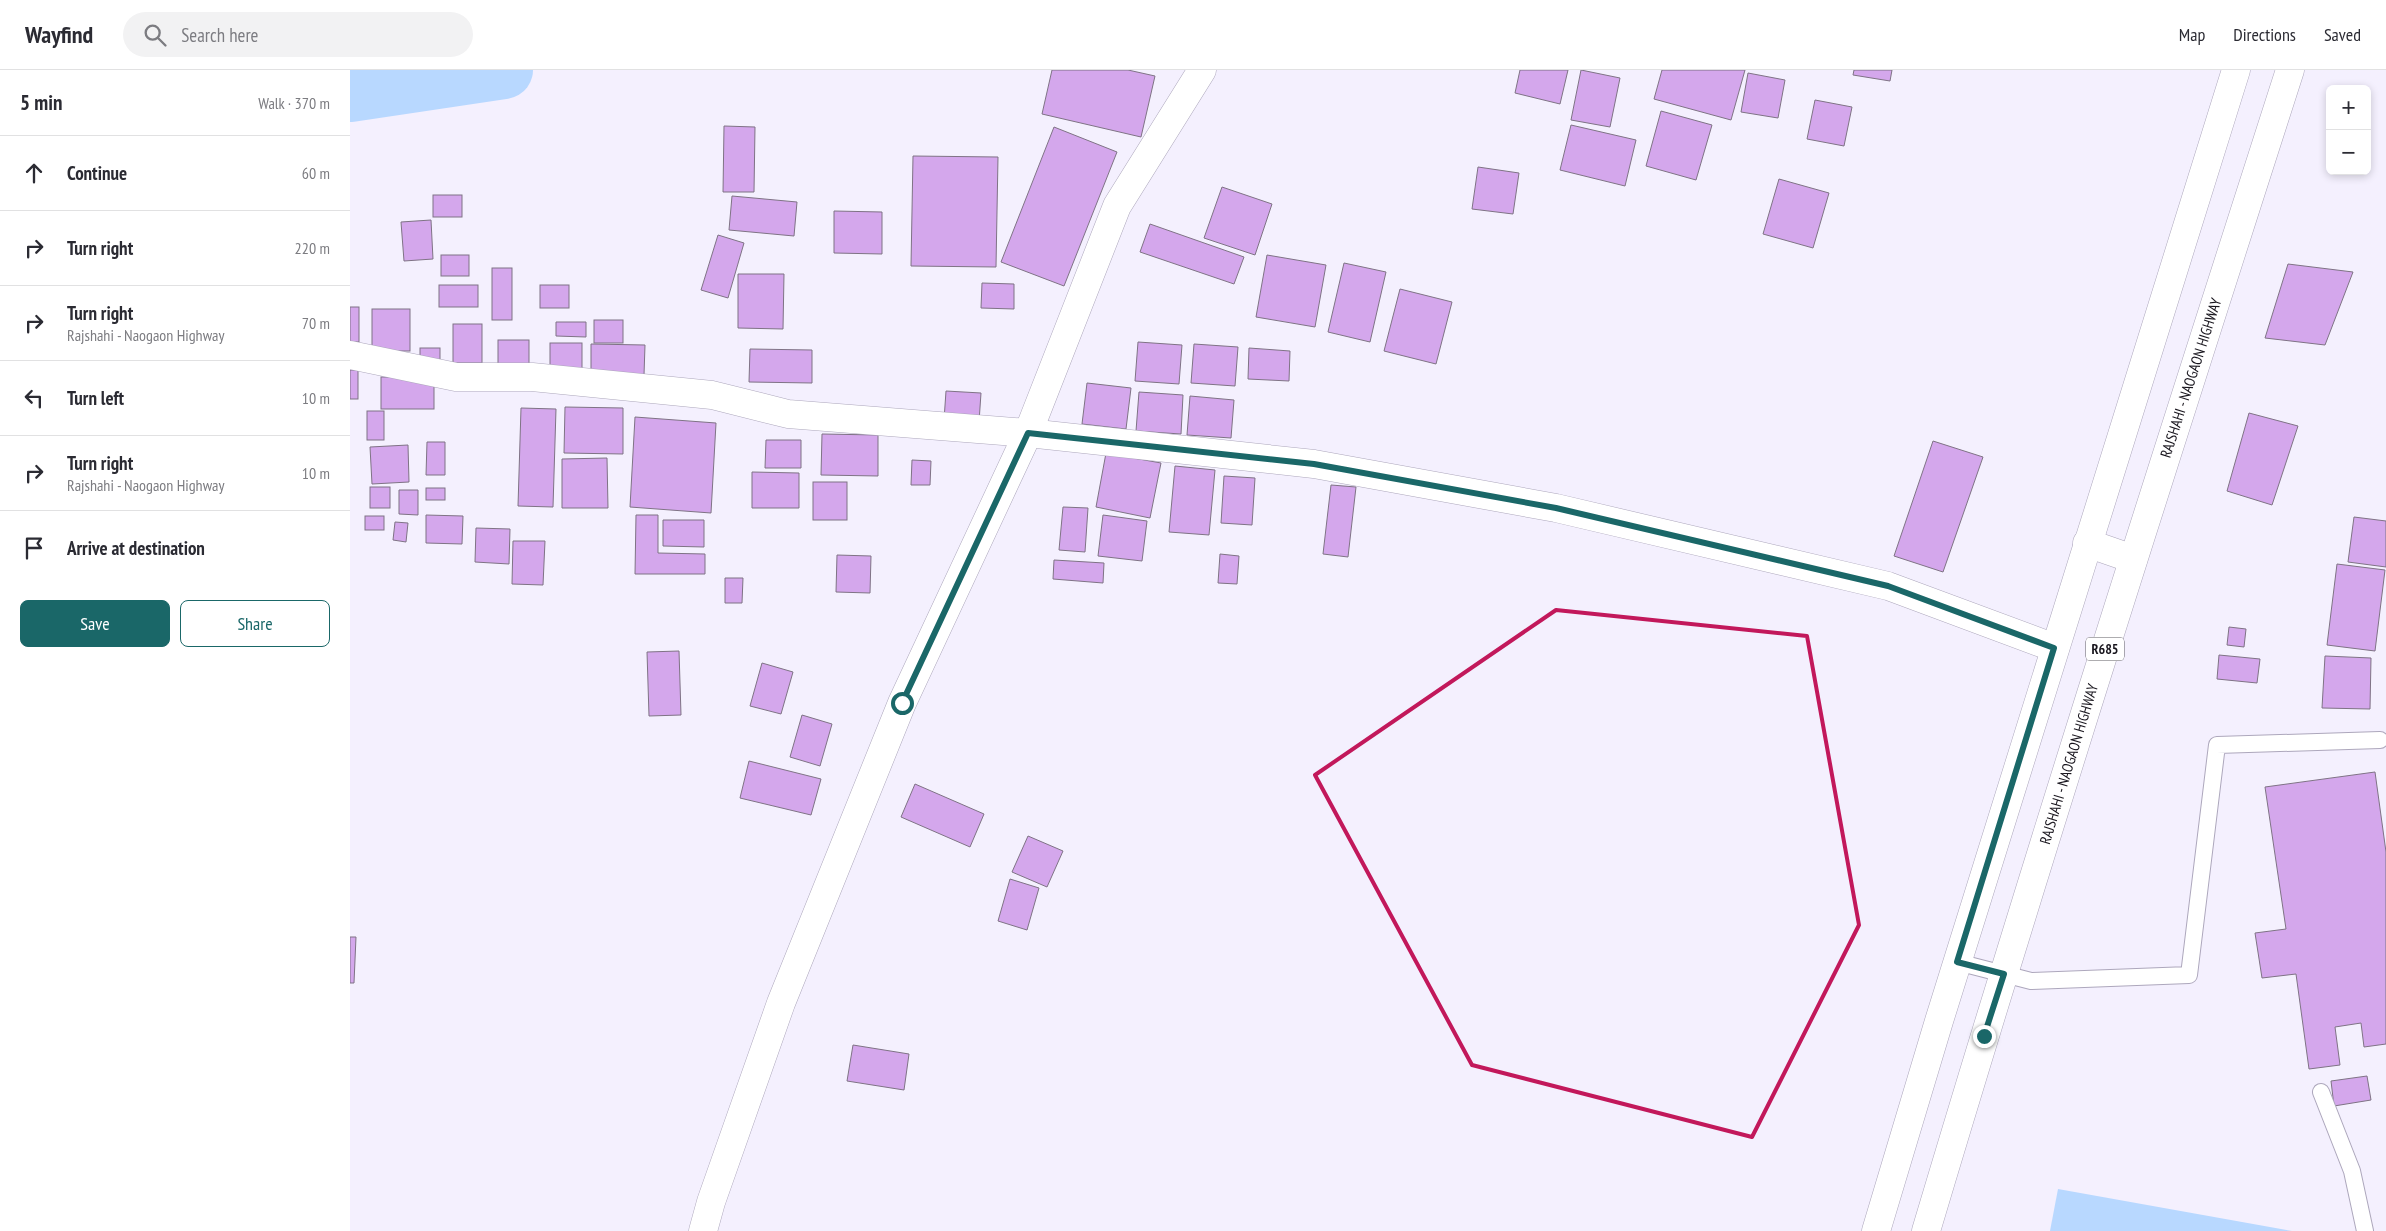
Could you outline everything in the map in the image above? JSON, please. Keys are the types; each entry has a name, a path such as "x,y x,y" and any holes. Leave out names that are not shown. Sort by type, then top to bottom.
{"street":[{"path":"703,1231 710,1202 781,1003 902,703 1028,433 1116,206 1202,70"},
{"path":"1876,1231 2054,648 2236,70"},
{"name":"RAJSHAHI - NAOGAON HIGHWAY","path":"1926,1231 2133,559 2290,70"},
{"path":"350,355 456,376 532,376 712,395 788,414 1028,433 1314,464 1556,508 1888,586 2054,648"},
{"path":"2088,543 2133,559"}],"lane":[{"path":"1957,962 2031,981 2189,975 2217,745 2380,740"},
{"path":"2321,1092 2352,1171 2365,1231"}],"highlighted area":[{"path":"1556,610 1807,636 1859,925 1752,1137 1472,1065 1315,775"}],"water":[{"path":"2058,1189 2292,1231 2050,1231"}],"building":[{"path":"1052,70 1128,70 1155,76 1141,137 1042,114"},
{"path":"1520,70 1568,70 1560,104 1515,93"},
{"path":"1581,70 1620,78 1610,127 1571,120"},
{"path":"1662,70 1745,70 1731,120 1654,99"},
{"path":"1854,70 1892,70 1890,81 1853,75"},
{"path":"1748,73 1785,80 1778,118 1741,112"},
{"path":"1815,100 1852,107 1844,146 1807,139"},
{"path":"1661,111 1712,125 1696,180 1646,166"},
{"path":"1571,125 1636,140 1625,186 1560,170"},
{"path":"724,126 755,127 754,192 723,192"},
{"path":"1054,127 1117,152 1064,286 1001,262"},
{"path":"913,156 998,157 996,267 911,266"},
{"path":"1478,167 1519,173 1513,214 1472,209"},
{"path":"1779,179 1829,193 1813,248 1763,234"},
{"path":"1222,187 1272,204 1255,255 1204,238"},
{"path":"433,195 462,195 462,217 433,217"},
{"path":"732,196 797,202 794,236 729,230"},
{"path":"834,211 882,212 882,254 834,253"},
{"path":"431,220 433,259 404,261 401,222"},
{"path":"1150,224 1244,257 1234,284 1140,252"},
{"path":"718,235 744,243 728,298 701,290"},
{"path":"441,255 469,255 469,276 441,276"},
{"path":"1267,255 1326,265 1315,327 1256,317"},
{"path":"1344,263 1386,272 1370,342 1328,332"},
{"path":"2288,264 2353,272 2325,345 2265,338"},
{"path":"492,268 512,268 512,320 492,320"},
{"path":"738,274 784,274 783,329 738,328"},
{"path":"982,283 1014,284 1014,309 981,308"},
{"path":"439,285 478,285 478,307 439,307"},
{"path":"540,285 569,285 569,308 540,308"},
{"path":"1400,289 1452,302 1436,364 1384,351"},
{"path":"350,307 359,307 359,342 350,342"},
{"path":"372,309 410,309 410,351 372,351"},
{"path":"594,320 623,320 623,343 594,343"},
{"path":"556,322 586,322 586,337 556,336"},
{"path":"453,324 482,324 482,363 453,363"},
{"path":"498,340 529,340 529,369 498,369"},
{"path":"1138,342 1182,345 1179,384 1135,381"},
{"path":"550,343 582,343 582,373 550,373"},
{"path":"591,344 645,345 644,375 591,374"},
{"path":"1194,344 1238,347 1235,386 1191,383"},
{"path":"420,348 440,348 440,365 420,365"},
{"path":"1249,348 1290,351 1289,381 1248,379"},
{"path":"750,349 812,350 812,383 749,382"},
{"path":"350,370 358,370 358,399 350,399"},
{"path":"381,377 434,377 434,409 381,409"},
{"path":"1087,383 1131,388 1126,429 1082,424"},
{"path":"946,391 981,393 979,422 944,420"},
{"path":"1139,392 1183,395 1181,434 1136,431"},
{"path":"1190,396 1234,400 1231,438 1187,435"},
{"path":"565,407 623,408 623,454 564,453"},
{"path":"521,408 556,409 553,507 518,506"},
{"path":"367,411 384,411 384,440 367,440"},
{"path":"2249,413 2298,426 2272,505 2227,491"},
{"path":"635,417 716,423 711,513 630,507"},
{"path":"822,434 878,435 878,476 821,475"},
{"path":"766,440 801,440 801,468 765,468"},
{"path":"1933,441 1983,457 1943,572 1894,556"},
{"path":"427,442 445,442 445,475 426,475"},
{"path":"408,445 409,482 372,484 370,447"},
{"path":"1106,453 1161,463 1150,518 1096,507"},
{"path":"607,458 608,508 562,508 562,459"},
{"path":"912,460 931,461 930,485 911,485"},
{"path":"1175,466 1215,470 1209,535 1169,532"},
{"path":"752,472 799,473 799,508 752,508"},
{"path":"1224,476 1255,478 1252,525 1221,523"},
{"path":"813,482 847,482 847,520 813,520"},
{"path":"1331,485 1356,487 1348,557 1323,554"},
{"path":"370,487 390,487 390,508 370,508"},
{"path":"426,488 445,488 445,500 426,500"},
{"path":"399,490 418,490 418,515 399,514"},
{"path":"1063,507 1088,508 1085,552 1059,550"},
{"path":"426,515 463,516 462,544 426,543"},
{"path":"636,515 658,515 658,553 705,554 705,574 635,574"},
{"path":"1103,515 1147,521 1142,561 1098,556"},
{"path":"365,516 384,516 384,530 365,530"},
{"path":"2354,517 2386,521 2386,567 2348,562"},
{"path":"663,520 704,520 704,547 663,546"},
{"path":"395,522 408,523 406,542 393,540"},
{"path":"476,528 510,529 509,564 475,562"},
{"path":"513,541 545,541 543,585 512,584"},
{"path":"1220,554 1239,556 1237,584 1218,583"},
{"path":"837,555 871,556 870,593 836,592"},
{"path":"1054,560 1104,563 1103,583 1053,579"},
{"path":"2337,564 2385,570 2375,651 2327,645"},
{"path":"725,578 743,578 742,603 725,603"},
{"path":"2229,627 2246,629 2244,647 2227,645"},
{"path":"679,651 681,715 649,716 647,652"},
{"path":"2219,655 2260,659 2257,683 2217,679"},
{"path":"2325,656 2371,658 2370,709 2322,708"},
{"path":"762,663 793,672 781,714 750,706"},
{"path":"802,715 832,724 820,766 790,757"},
{"path":"749,761 821,779 811,815 740,798"},
{"path":"2375,772 2386,852 2386,1044 2364,1047 2361,1023 2335,1027 2340,1065 2309,1069 2296,974 2262,978 2255,933 2286,929 2265,787"},
{"path":"915,784 984,814 970,847 901,817"},
{"path":"1028,836 1063,851 1047,887 1012,872"},
{"path":"1010,879 1039,888 1027,930 998,921"},
{"path":"350,937 356,937 354,983 350,983"},
{"path":"853,1045 909,1054 904,1090 847,1081"},
{"path":"2367,1076 2371,1100 2334,1106 2331,1081"}],"waterway":[{"path":"350,93 504,70"}],"route":[{"path":"902,703 1028,433 1314,464 1556,508 1888,586 2054,648 1957,962 2004,974 1984,1036"}]}
